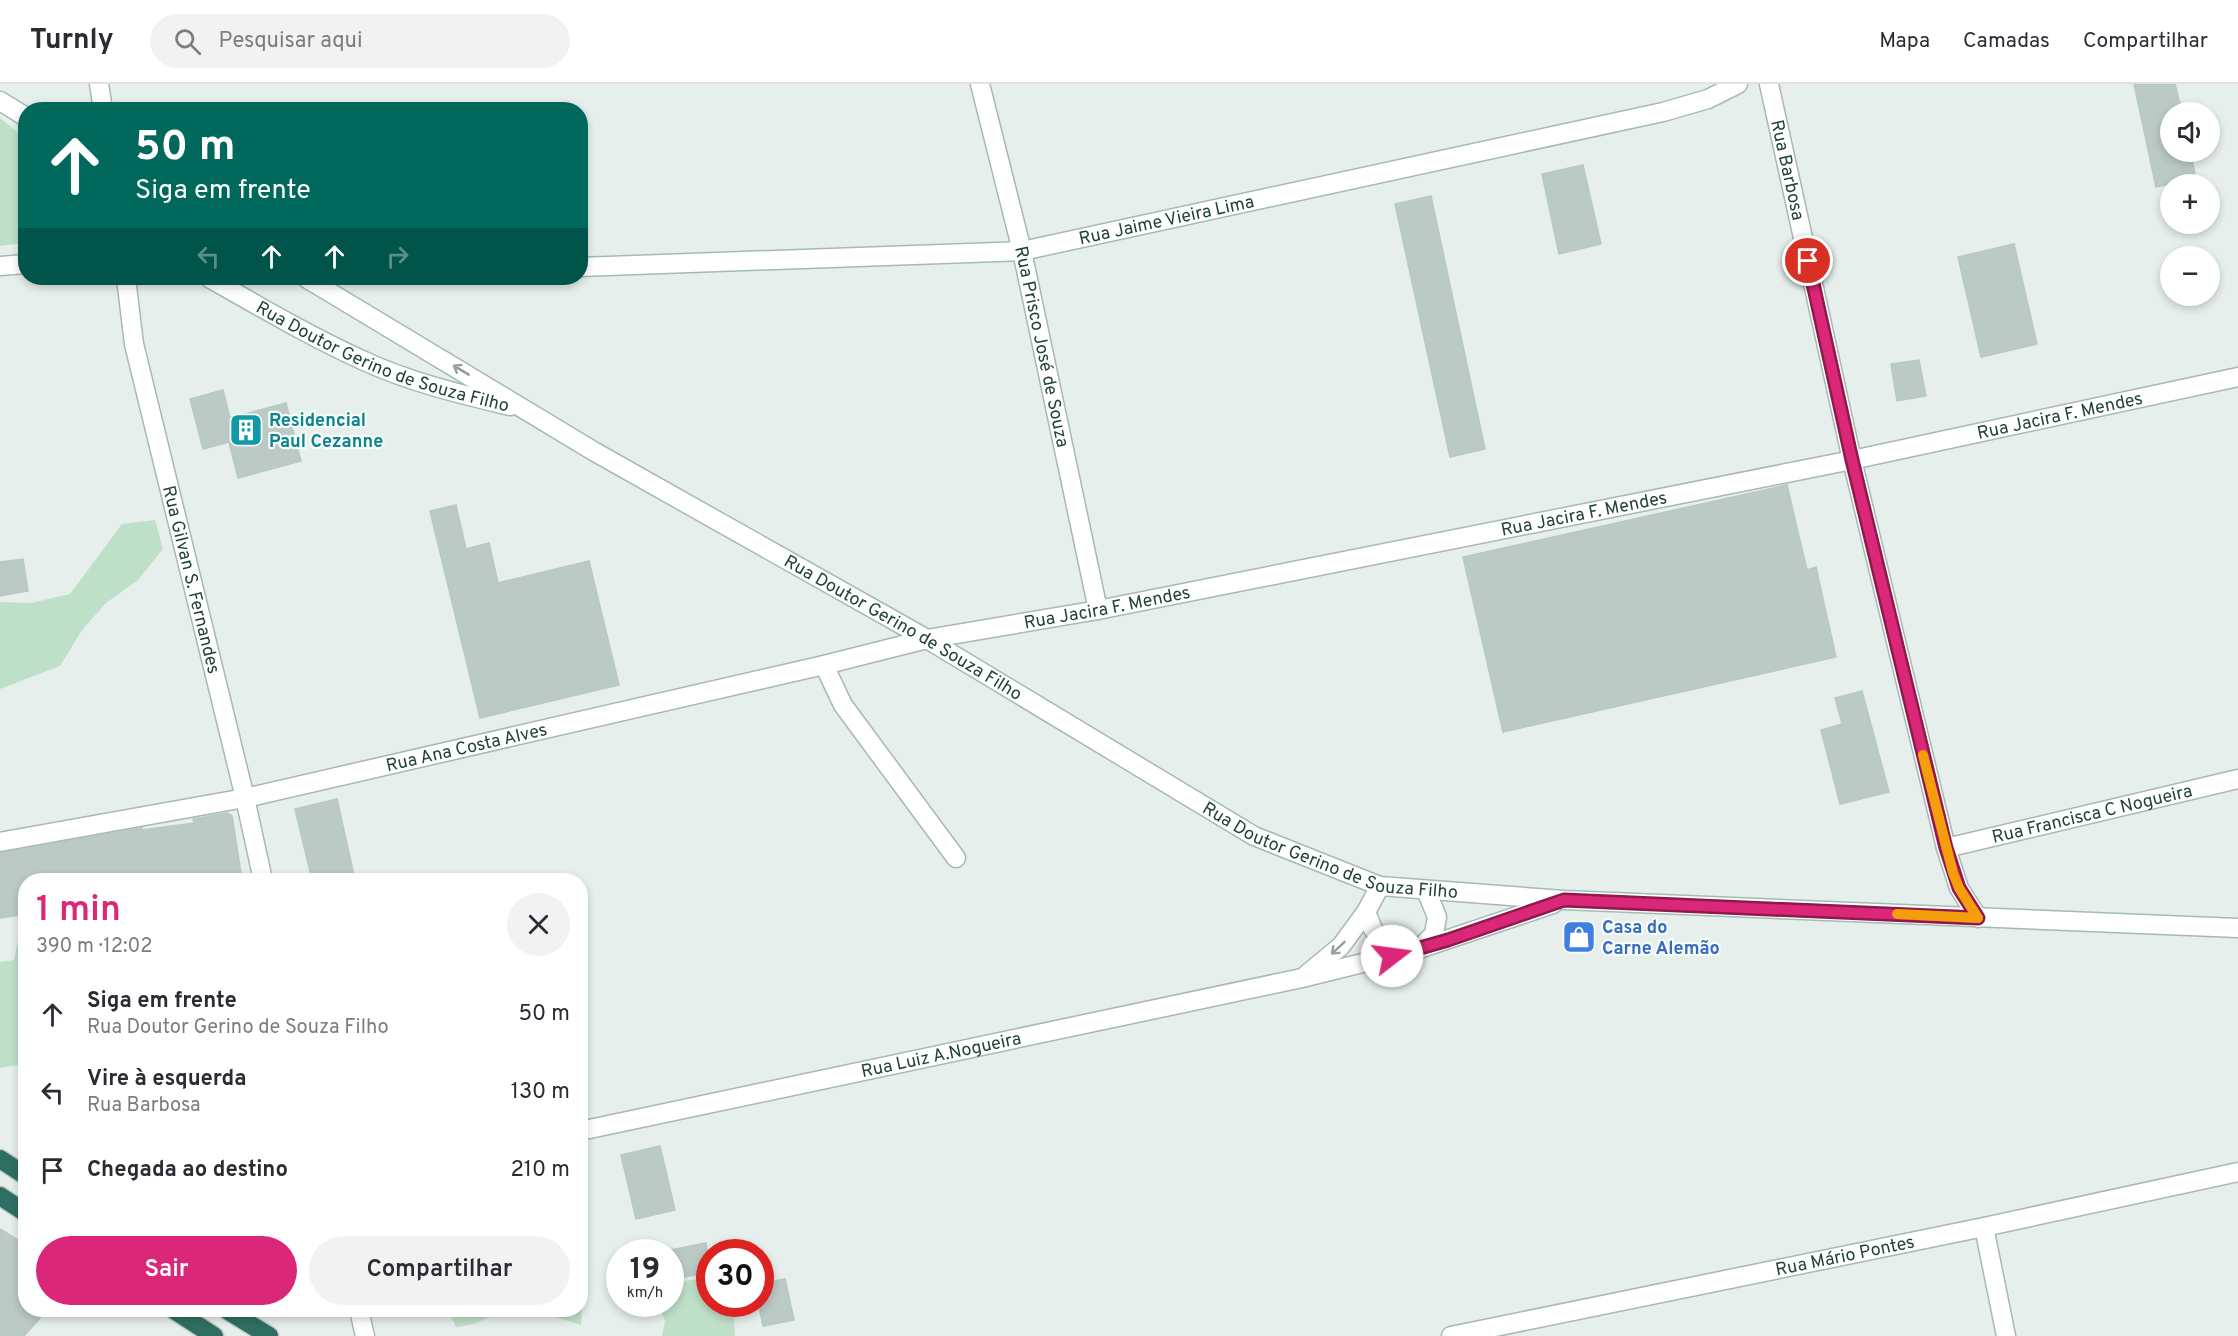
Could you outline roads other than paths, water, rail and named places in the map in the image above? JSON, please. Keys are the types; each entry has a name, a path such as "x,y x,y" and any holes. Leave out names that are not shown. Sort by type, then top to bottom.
{"highway":[{"path":"0,1158 18,1170"},
{"path":"0,1196 18,1208"},
{"path":"185,1317 214,1336"},
{"path":"239,1317 268,1336"}],"street":[{"path":"99,84 102,102"},
{"name":"Rua Prisco José de Souza","path":"980,84 1022,251 1098,610"},
{"name":"Rua Jaime Vieira Lima","path":"588,267 1022,251 1663,112 1708,99 1738,84"},
{"name":"Rua Barbosa","path":"1769,84 1852,460 1946,848 1959,888 1978,918"},
{"path":"0,102 18,112"},
{"path":"0,266 18,265"},
{"name":"Rua Gilvan S. Fernandes","path":"127,285 134,344 261,873"},
{"name":"Rua Doutor Gerino de Souza Filho","path":"221,285 362,360 432,387 529,411"},
{"name":"Rua Doutor Gerino de Souza Filho","path":"318,285 595,452 927,639 1254,836 1380,885 1564,900 2238,928"},
{"name":"Rua Jacira F. Mendes","path":"927,639 1098,610 1852,460 2238,377"},
{"name":"Rua Ana Costa Alves","path":"0,842 245,798 824,665 927,639"},
{"path":"824,665 843,705 861,732 880,753 956,858"},
{"name":"Rua Francisca C Nogueira","path":"1946,848 2238,779"},
{"name":"Rua Luiz A.Nogueira","path":"1302,978 1341,946 1366,912 1380,885"},
{"path":"1419,949 1434,933 1437,917 1426,890"},
{"name":"Rua Luiz A.Nogueira","path":"588,1129 1302,978 1419,949 1564,900"},
{"path":"1366,912 1373,929 1392,956"},
{"name":"Rua Mário Pontes","path":"1451,1336 1984,1227 2238,1172"},
{"path":"1984,1227 2006,1336"},
{"path":"361,1317 365,1336"}],"place":[{"name":"Residencial Paul Cezanne","path":"246,430"},
{"name":"Casa do Carne Alemão","path":"1579,937"}]}
